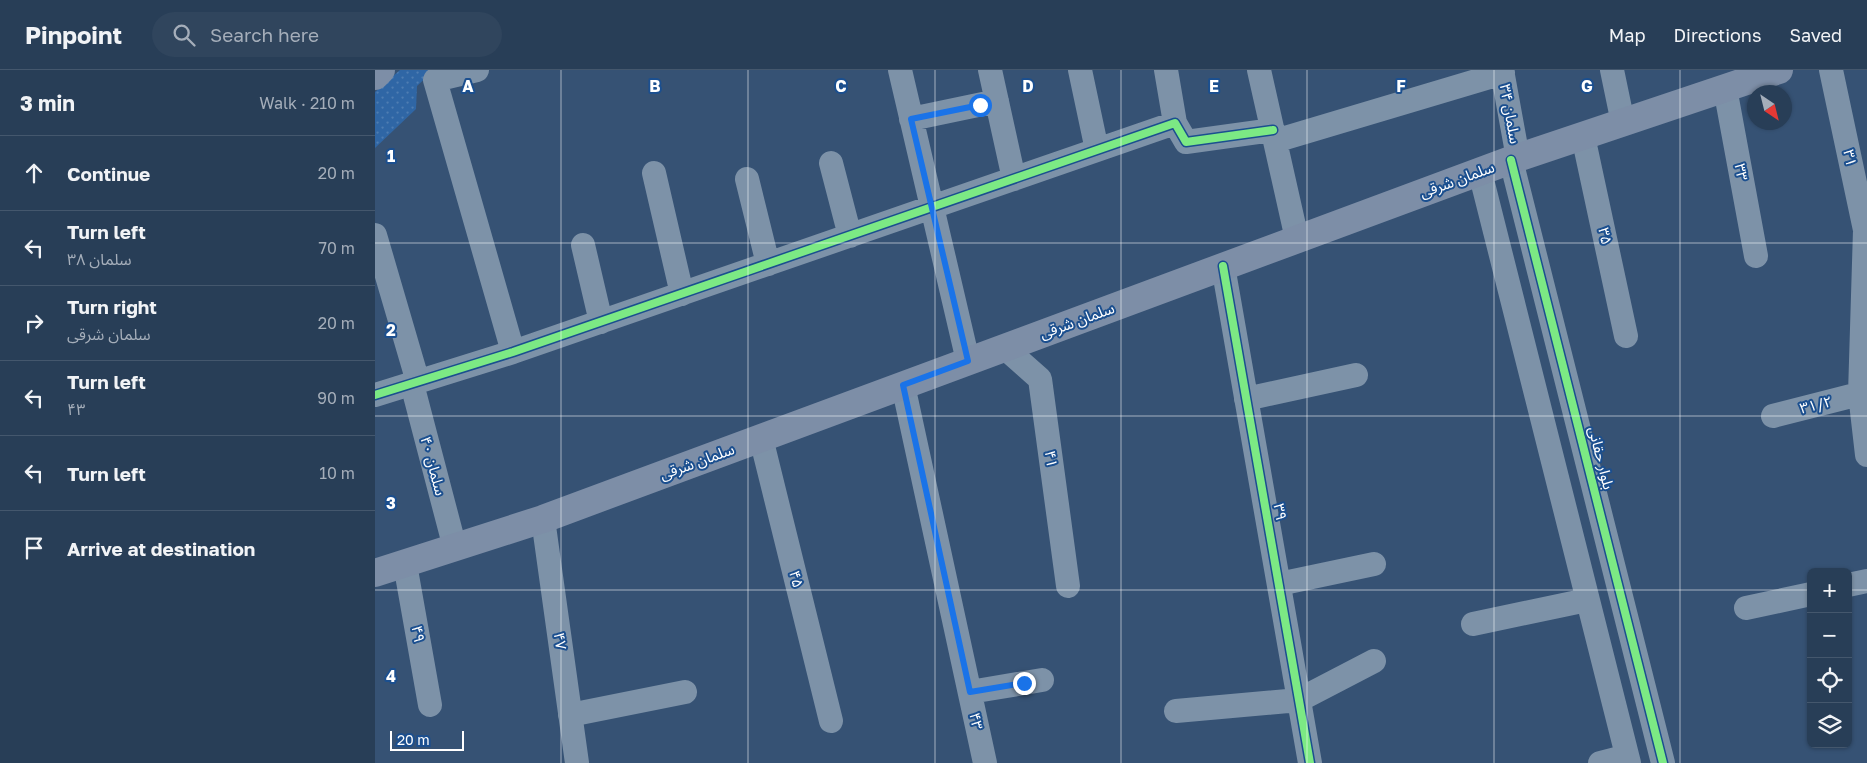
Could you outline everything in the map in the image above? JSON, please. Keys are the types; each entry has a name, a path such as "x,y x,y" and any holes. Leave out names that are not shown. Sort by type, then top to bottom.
{"main road":[{"path":"375,76 381,70"},
{"name":"سلمان شرقی","path":"375,573 543,519 1515,159 1779,70"}],"street":[{"path":"477,70 435,80 513,352"},
{"path":"900,70 968,361"},
{"path":"990,70 1014,179"},
{"path":"1080,70 1097,150"},
{"path":"1166,70 1175,123 1186,142 1274,135 1503,72"},
{"path":"1259,70 1297,239"},
{"path":"1612,70 1623,123"},
{"name":"۳۱","path":"1831,70 1866,230 1864,393 1867,455"},
{"name":"سلمان ۳۴","path":"1503,72 1515,159"},
{"name":"۳۳","path":"1725,88 1756,256"},
{"path":"911,119 997,101"},
{"path":"375,395 513,352 1175,123"},
{"name":"۳۵","path":"1583,136 1626,336"},
{"name":"بلوار حقانی","path":"1515,159 1663,763"},
{"path":"831,163 849,236"},
{"path":"1480,172 1628,759 1600,763"},
{"path":"653,173 682,294"},
{"path":"747,179 768,264"},
{"name":"سلمان ۴۰","path":"375,235 415,383 455,548"},
{"path":"583,245 601,322"},
{"name":"۳۹","path":"1223,266 1310,763"},
{"name":"۴۱","path":"1005,348 1040,379 1068,586"},
{"path":"1246,399 1356,375"},
{"name":"۴۳","path":"903,385 985,763"},
{"name":"۳۱/۲","path":"1773,416 1864,393"},
{"name":"۴۵","path":"761,438 831,721"},
{"name":"۴۷","path":"543,519 577,763"},
{"name":"۴۹","path":"405,564 430,705"},
{"path":"1279,584 1374,564"},
{"path":"1852,585 1867,581"},
{"path":"1746,608 1807,595"},
{"path":"1473,624 1587,600"},
{"path":"1176,711 1299,700 1374,661"},
{"path":"970,692 1042,680"},
{"path":"571,715 685,692"}],"shaded area":[{"path":"400,70 434,70 417,86 416,109 375,148 375,92"}],"cycle path":[{"path":"375,395 513,352 1175,123 1186,142 1273,130"},
{"path":"1511,160 1663,763"},
{"path":"1223,266 1310,763"}],"route":[{"path":"980,105 911,119 968,361 903,385 970,692 1024,683"}]}
